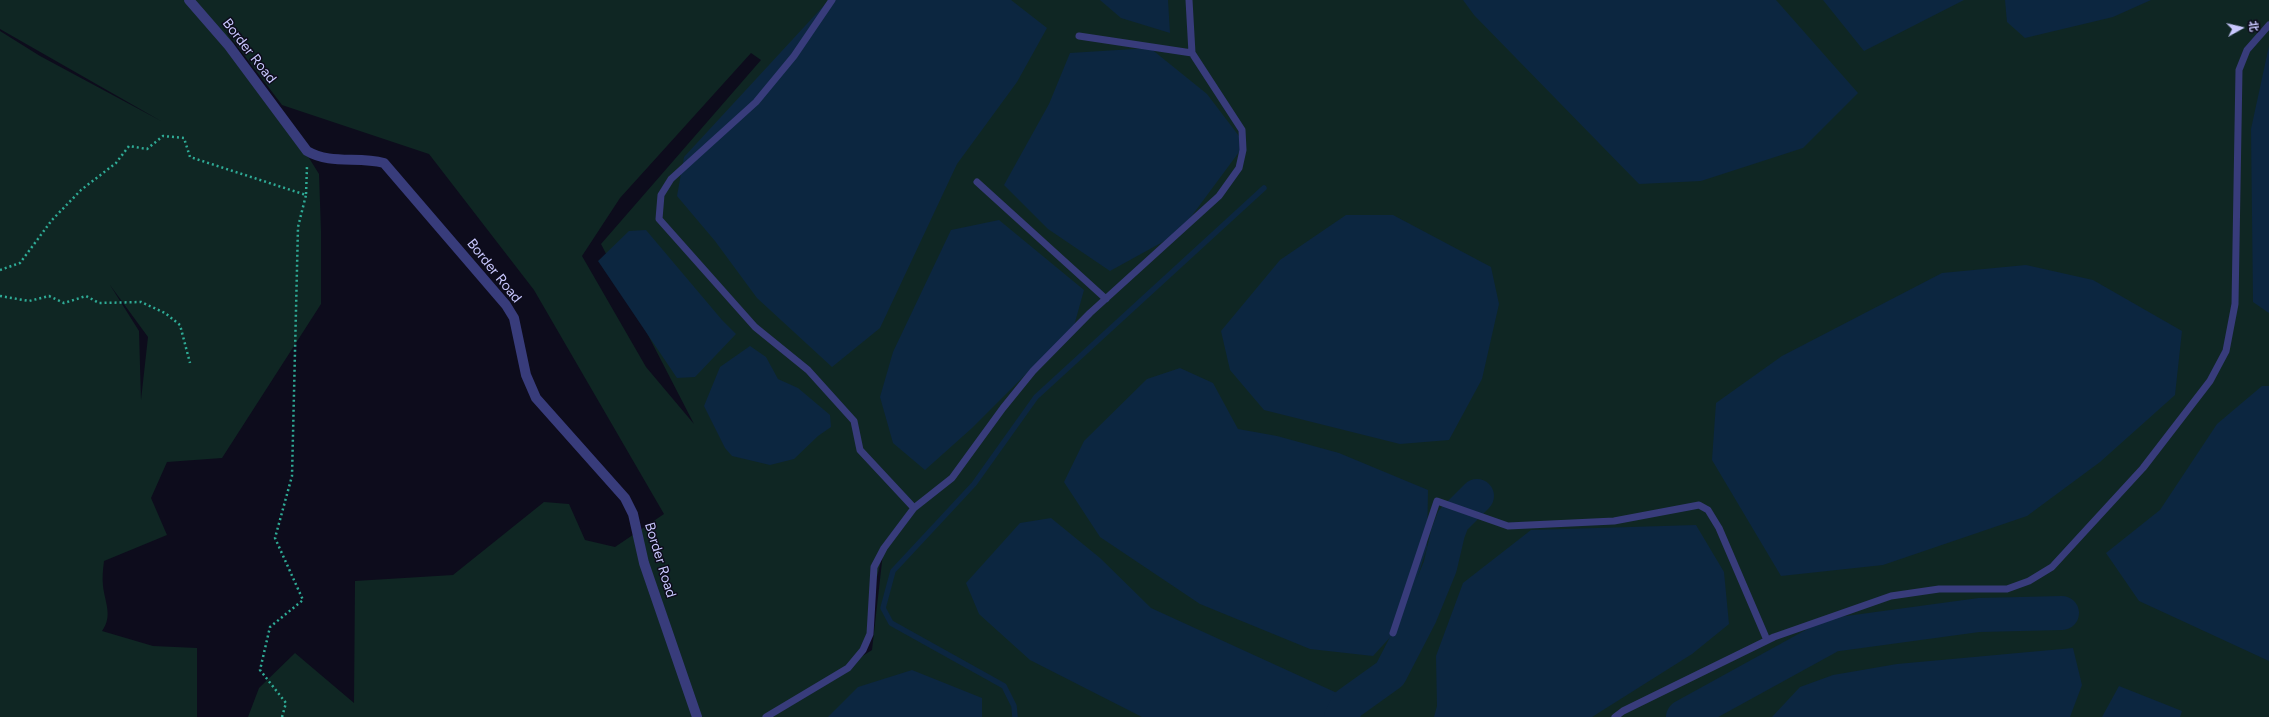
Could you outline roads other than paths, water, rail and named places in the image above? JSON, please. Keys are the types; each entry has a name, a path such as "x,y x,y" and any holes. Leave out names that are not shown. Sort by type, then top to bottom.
{"street":[{"name":"Border Road","path":"189,0 229,46 307,151 318,158 335,161 371,160 384,163 506,305 514,318 526,375 536,398 624,498 633,514 644,563 697,717"}],"lane":[{"path":"832,0 794,56 756,102 671,179 661,195 658,219 754,327 808,370 854,421 860,450 914,508"},
{"path":"766,717 848,668 863,650 870,634 874,567 884,548 914,508 952,478 1003,408 1033,371 1106,299 1219,196 1240,168 1243,150 1242,130 1192,53 1189,0"},
{"path":"1615,717 1623,711 1767,640 1891,596 1939,589 2007,588 2029,581 2052,567 2143,468 2210,381 2226,351 2235,304 2240,70 2247,50 2269,25"},
{"path":"1078,36 1192,53"},
{"path":"977,182 1106,299"},
{"path":"1393,633 1437,501 1508,526 1614,521 1699,505 1708,510 1718,528 1767,640"}],"water":[{"path":"829,0 1011,0 1047,28 1017,82 957,164 880,328 832,367 757,298 715,241 677,196 684,157"},
{"path":"1100,0 1168,0 1170,33 1121,18"},
{"path":"1463,0 1776,0 1858,93 1803,148 1701,181 1639,184 1474,15"},
{"path":"1823,0 1964,0 1864,51"},
{"path":"2005,0 2151,0 2113,17 2025,38 2007,22"},
{"path":"2269,46 2269,313 2253,302 2251,129"},
{"path":"1150,48 1207,94 1245,144 1179,233 1110,271 1048,229 1004,185 1049,104 1070,53"},
{"path":"1346,215 1393,215 1491,267 1499,304 1482,379 1449,440 1400,444 1264,410 1230,370 1221,331 1280,260"},
{"path":"999,220 1084,290 1074,326 972,428 925,470 893,443 880,397 893,352 951,230"},
{"path":"646,230 722,320 736,334 695,377 677,378 598,261 629,231"},
{"path":"2026,265 2093,280 2182,331 2175,395 2100,462 2027,516 1883,565 1781,576 1712,460 1716,403 1782,356 1942,273"},
{"path":"750,346 766,357 778,379 798,388 830,415 831,427 818,436 794,459 770,465 732,456 725,448 704,406 720,367"},
{"path":"1180,368 1213,383 1238,429 1277,436 1339,453 1428,490 1427,547 1403,623 1373,656 1310,649 1200,604 1100,537 1064,482 1084,441 1147,379"},
{"path":"2262,386 2269,386 2269,661 2139,601 2106,553 2160,510 2217,424"},
{"path":"1051,518 1100,558 1151,608 1337,693 1324,717 1142,717 1030,660 979,614 966,583 1020,523"},
{"path":"1696,525 1724,572 1729,624 1692,654 1592,717 1434,717 1437,706 1436,656 1463,583 1531,530"},
{"path":"2073,648 2082,685 2070,717 1772,717 1800,687 1833,675 1897,664"},
{"path":"912,670 982,698 982,717 828,717 858,687"},
{"path":"2119,686 2182,711 2180,717 2102,717"}],"waterway":[{"path":"1015,717 1014,706 1004,686 891,623 883,608 893,571 974,484 1036,397 1264,188"},
{"path":"1341,717 1348,704 1390,674 1420,616 1440,567 1448,533 1453,520 1477,496"},
{"path":"1683,717 1832,635 1979,615 2062,613"}]}
